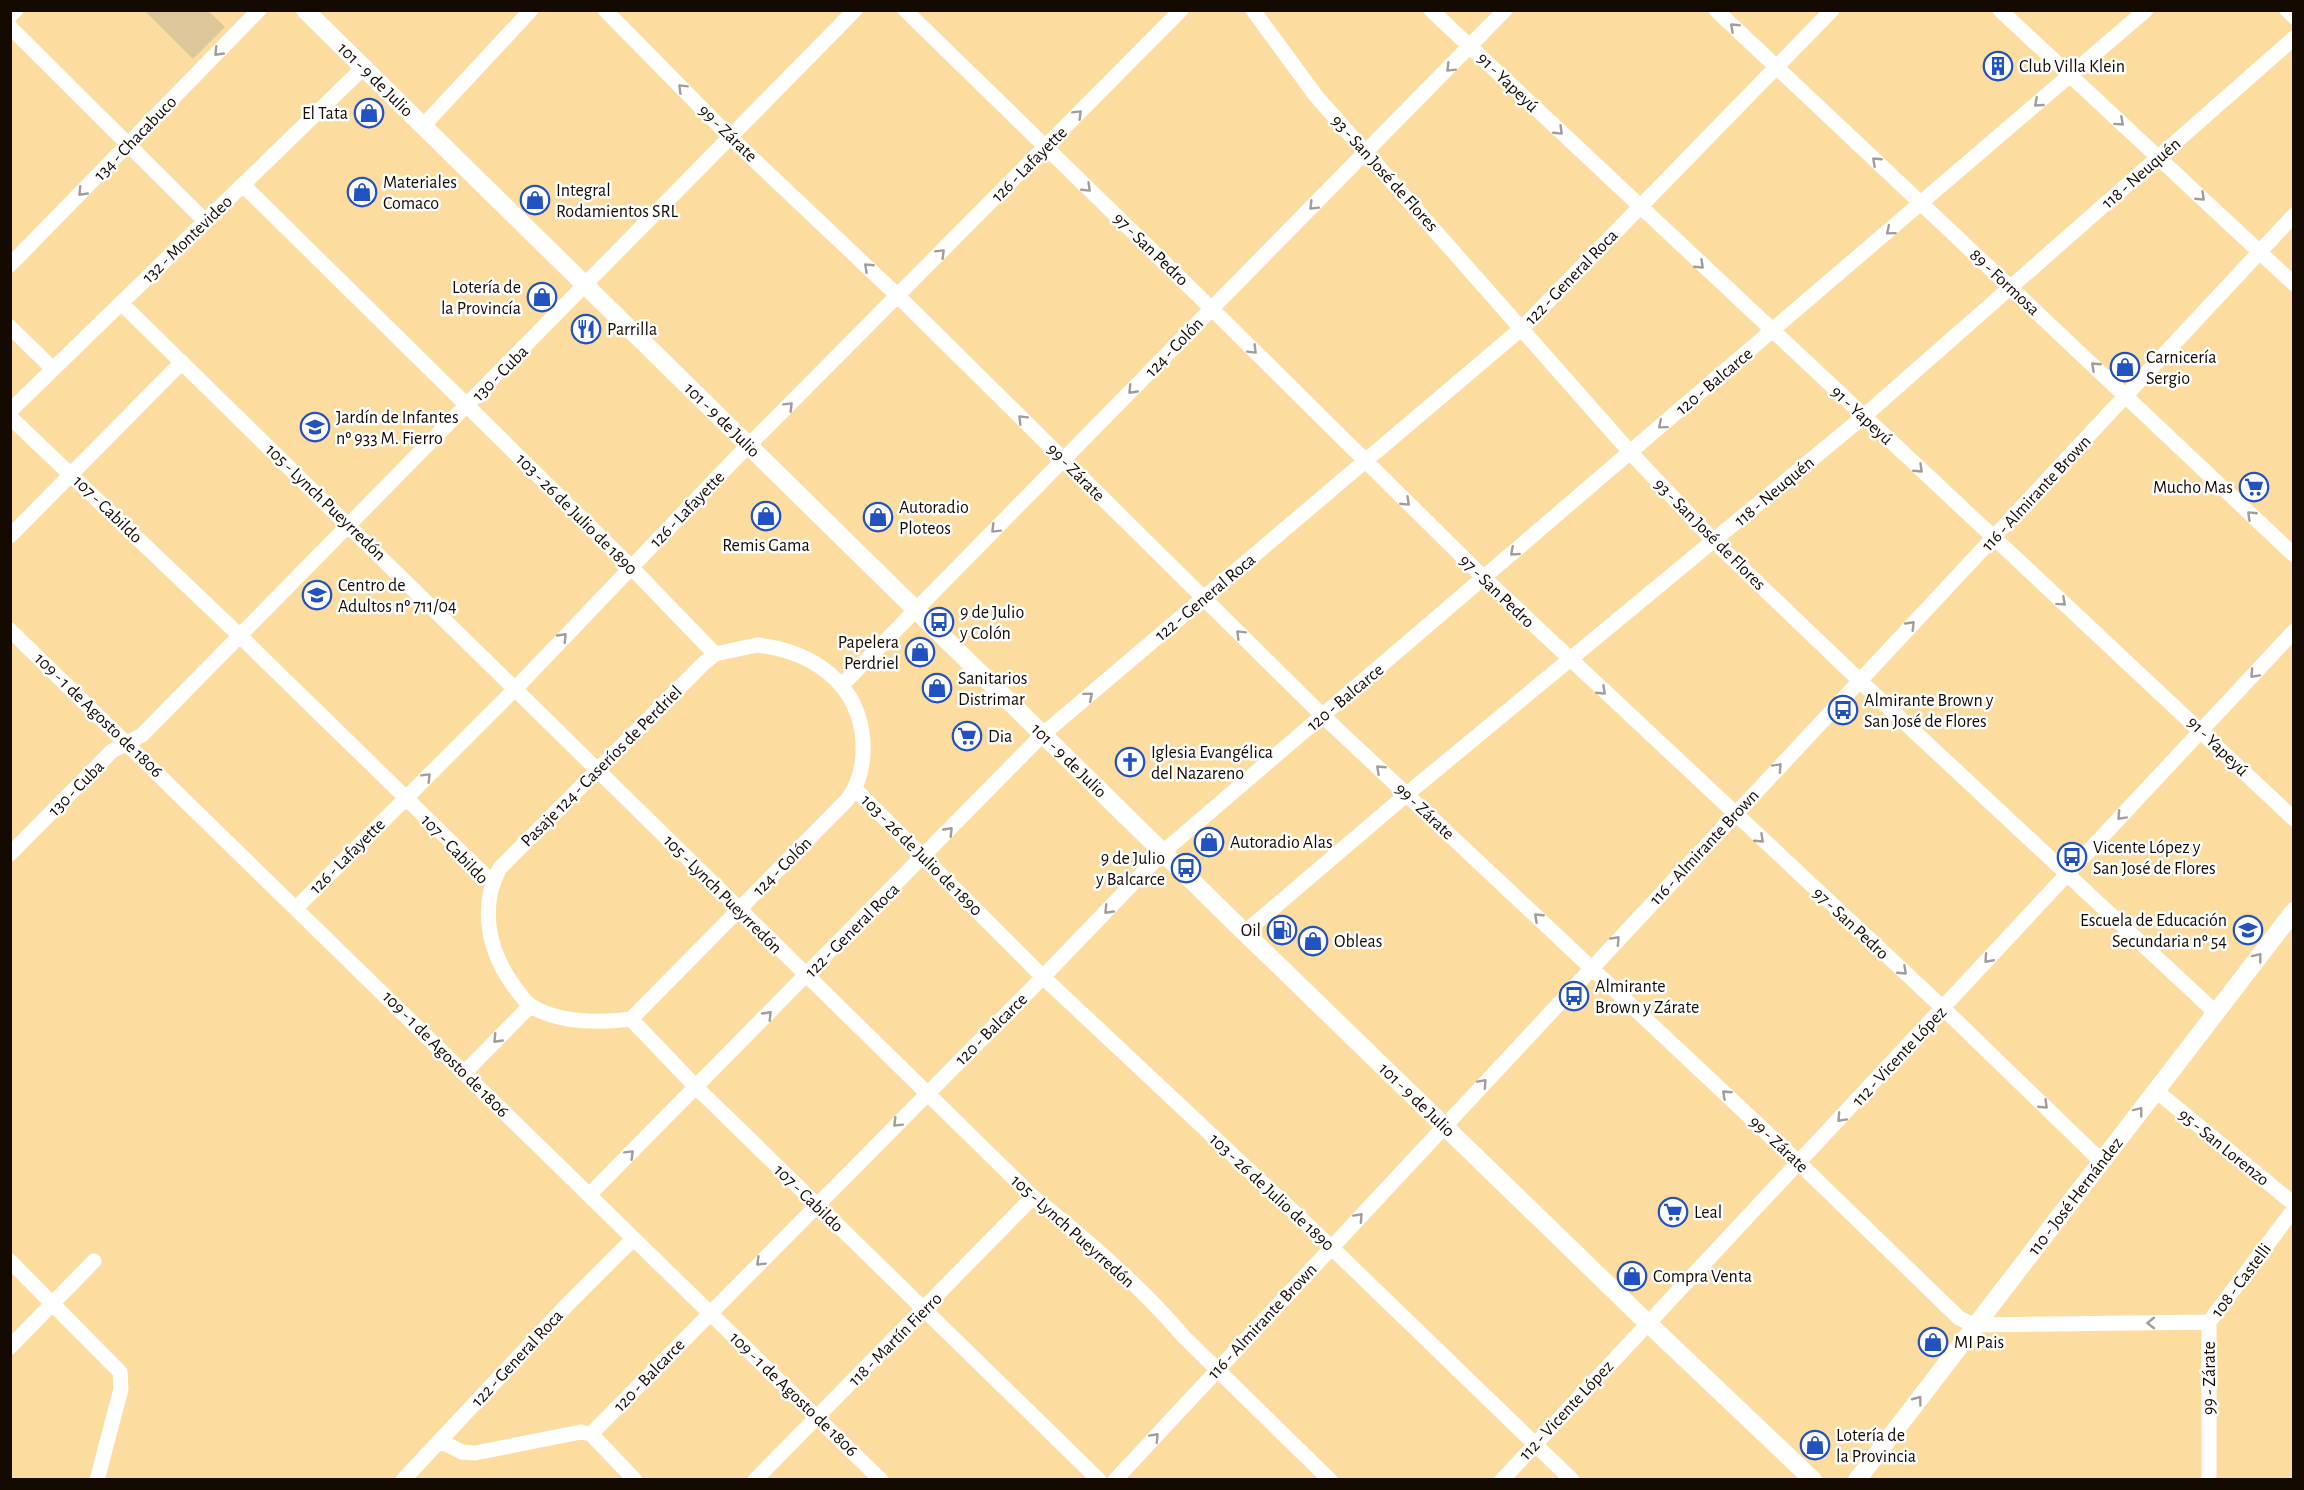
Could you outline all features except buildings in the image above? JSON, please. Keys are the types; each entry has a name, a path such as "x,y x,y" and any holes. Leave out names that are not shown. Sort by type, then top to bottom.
{"street":[{"path":"10,16 16,10"},
{"name":"134 - Chacabuco","path":"10,266 259,10"},
{"name":"101 - 9 de Julio","path":"305,10 748,448 916,609 1244,933 1647,1323 1813,1479"},
{"path":"423,126 531,10"},
{"name":"99 - Zárate","path":"605,10 731,138 898,296 1323,716 1799,1163 1959,1318 1974,1325 2209,1323 2209,1479"},
{"name":"130 - Cuba","path":"10,854 112,751 142,735 855,10"},
{"name":"97 - San Pedro","path":"904,10 1570,661 1943,1008 2100,1160"},
{"name":"126 - Lafayette","path":"297,907 1182,10"},
{"name":"93 - San José de Flores","path":"1253,10 1316,96 1630,452 1714,541 1859,680 2215,1011"},
{"name":"91 - Yapeyú","path":"1431,10 1771,332 2294,819"},
{"name":"124 - Colón","path":"843,684 1505,10"},
{"name":"89 - Formosa","path":"1716,10 2294,555"},
{"name":"122 - General Roca","path":"589,1195 697,1088 1042,735 1522,328 1832,10"},
{"path":"2000,10 2294,284"},
{"name":"120 - Balcarce","path":"591,1434 1043,977 1163,852 2146,10"},
{"path":"2287,10 2294,17"},
{"path":"10,27 205,221"},
{"name":"118 - Neuquén","path":"1244,933 1407,794 1863,417 2294,38"},
{"name":"132 - Montevideo","path":"10,411 364,67"},
{"name":"103 - 26 de Julio de 1890","path":"243,186 631,567 715,654 741,647 779,647 815,663 843,684 852,699 862,737 861,767 855,789 1043,977 1331,1247 1572,1479"},
{"name":"116 - Almirante Brown","path":"1115,1479 2294,215"},
{"name":"105 - Lynch Pueyrredón","path":"122,303 351,525 738,910 1033,1197 1069,1226 1165,1315 1330,1479"},
{"path":"10,327 53,369"},
{"path":"10,536 182,362"},
{"name":"107 - Cabildo","path":"10,417 239,635 492,882 488,917 494,951 510,981 530,1006"},
{"name":"112 - Vicente López","path":"1502,1479 2294,631"},
{"name":"109 - 1 de Agosto de 1806","path":"13,637 128,743 881,1479"},
{"name":"Pasaje 124 - Caseríos de Perdriel","path":"492,882 500,868 596,768 715,654"},
{"name":"124 - Colón","path":"631,1019 847,800 855,789"},
{"name":"110 - José Hernández","path":"1857,1479 2100,1160 2294,911"},
{"path":"465,1072 530,1006 554,1015 583,1020 631,1019"},
{"name":"107 - Cabildo","path":"631,1019 697,1088 1099,1479"},
{"name":"95 - San Lorenzo","path":"2155,1090 2294,1206"},
{"name":"118 - Martín Fierro","path":"755,1479 1033,1197"},
{"name":"108 - Castelli","path":"2209,1323 2294,1206"},
{"name":"122 - General Roca","path":"402,1479 565,1306 633,1239"},
{"path":"10,1347 94,1261"},
{"path":"10,1262 120,1372 121,1389 97,1479"},
{"path":"440,1441 462,1452 476,1453 572,1433 591,1434 635,1479"}],"shaded area":[{"path":"145,11 208,11 225,27 193,59"}],"place":[{"name":"Club Villa Klein","path":"1998,66"},
{"name":"El Tata","path":"369,113"},
{"name":"Materiales Comaco","path":"362,192"},
{"name":"Integral Rodamientos SRL","path":"535,200"},
{"name":"Lotería de la Provincía","path":"542,297"},
{"name":"Parrilla","path":"586,329"},
{"name":"Carnicería Sergio","path":"2125,367"},
{"name":"Jardín de Infantes nº 933 M. Fierro","path":"315,427"},
{"name":"Mucho Mas","path":"2254,487"},
{"name":"Remis Gama","path":"766,516"},
{"name":"Autoradio Ploteos","path":"878,517"},
{"name":"Centro de Adultos nº 711/04","path":"317,595"},
{"name":"9 de Julio y Colón","path":"939,622"},
{"name":"Papelera Perdriel","path":"920,652"},
{"name":"Sanitarios Distrimar","path":"937,688"},
{"name":"Almirante Brown y San José de Flores","path":"1843,710"},
{"name":"Dia","path":"967,736"},
{"name":"Iglesia Evangélica del Nazareno","path":"1130,762"},
{"name":"Autoradio Alas","path":"1209,842"},
{"name":"Vicente López y San José de Flores","path":"2072,857"},
{"name":"9 de Julio y Balcarce","path":"1186,868"},
{"name":"Oil","path":"1282,930"},
{"name":"Escuela de Educación Secundaria nº 54","path":"2248,930"},
{"name":"Obleas","path":"1313,941"},
{"name":"Almirante Brown y Zárate","path":"1574,996"},
{"name":"Leal","path":"1673,1212"},
{"name":"Compra Venta","path":"1632,1276"},
{"name":"MI Pais","path":"1933,1342"},
{"name":"Lotería de la Provincia","path":"1815,1445"}]}
